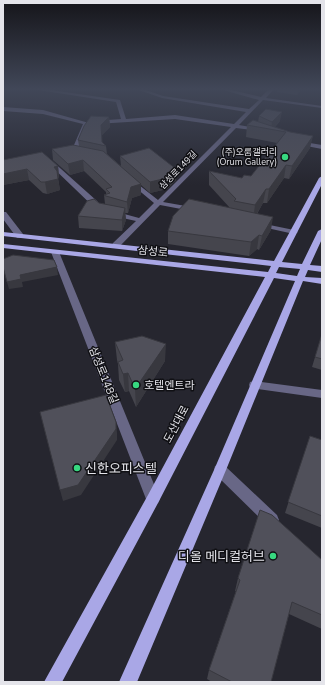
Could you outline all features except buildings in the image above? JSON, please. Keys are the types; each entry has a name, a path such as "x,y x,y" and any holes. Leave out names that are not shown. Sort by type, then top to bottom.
{"main road":[{"name":"도산대로","path":"53,682 153,498 322,178"},
{"path":"128,682 220,470 254,385 322,231"},
{"name":"삼성로","path":"3,234 116,245 303,273"},
{"name":"삼성로","path":"3,246 54,252 274,269"},
{"path":"274,269 303,273 322,281"},
{"path":"303,273 322,269"}],"street":[{"path":"78,121 86,123 112,121"},
{"path":"201,121 254,128 266,133"},
{"name":"삼성로149길","path":"116,245 239,121"},
{"path":"74,153 86,123"},
{"path":"294,142 322,148"},
{"path":"46,159 103,211 140,220"},
{"path":"124,175 145,194 158,203 204,212"},
{"path":"3,214 20,236"},
{"path":"250,222 294,232"},
{"name":"삼성로148길","path":"54,252 153,498"},
{"path":"254,385 322,394"},
{"path":"220,470 282,530"}],"place":[{"name":"(주)오룸갤러리 (Orum Gallery)","path":"285,157"},
{"name":"호텔엔트라","path":"136,385"},
{"name":"신한오피스텔","path":"77,468"},
{"name":"디올 메디컬허브","path":"273,556"}]}
